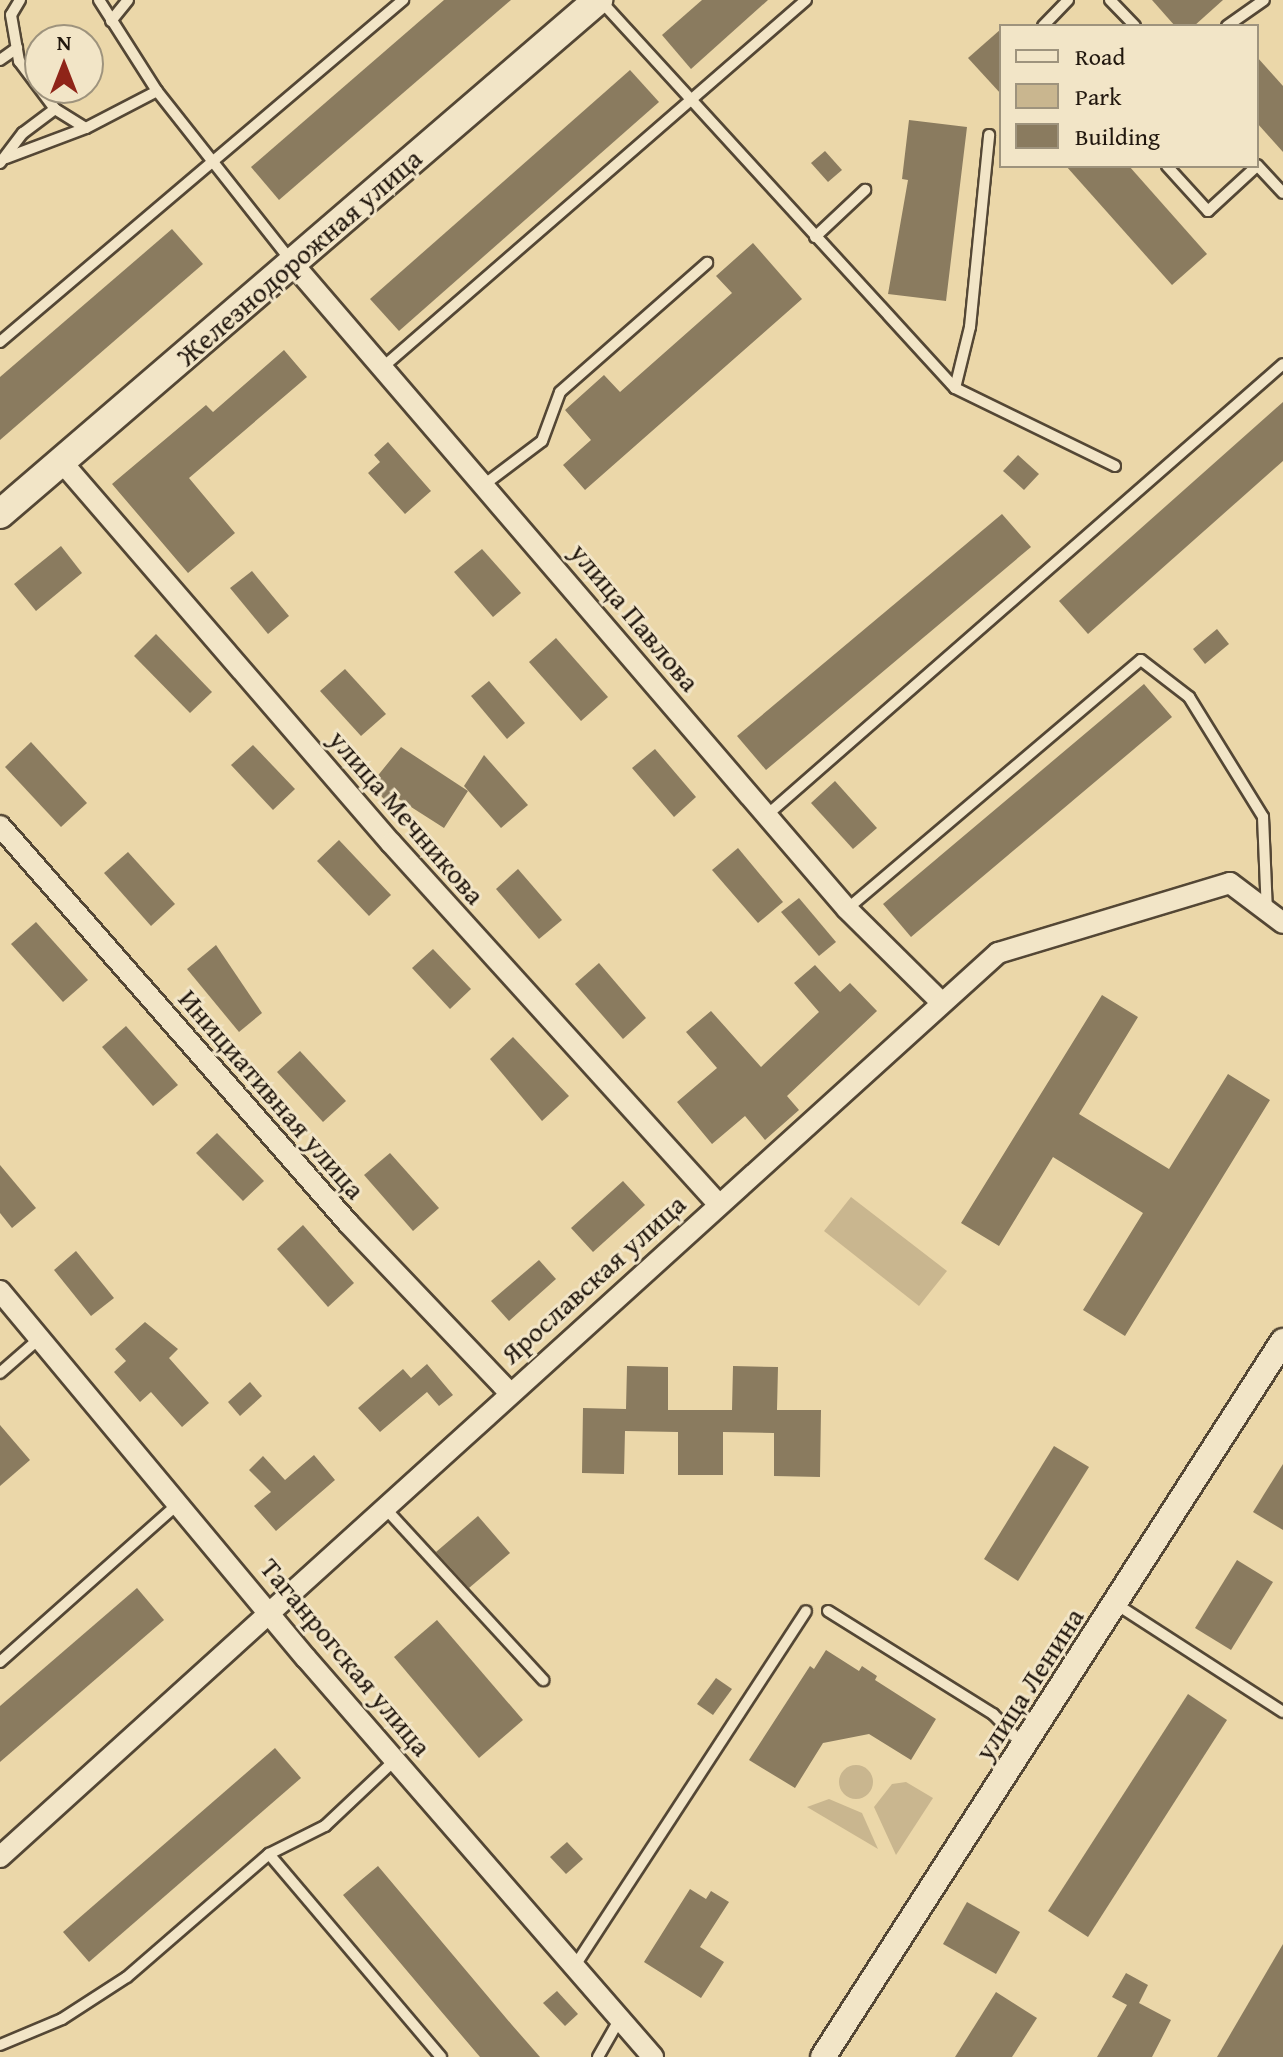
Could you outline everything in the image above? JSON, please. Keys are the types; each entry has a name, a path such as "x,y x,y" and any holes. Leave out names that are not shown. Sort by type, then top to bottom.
{"main road":[{"name":"Железнодорожная улица","path":"0,514 599,0"}],"street":[{"name":"улица Павлова","path":"293,264 847,909 941,1002"},
{"name":"улица Мечникова","path":"61,461 391,843 718,1204"},
{"name":"Инициативная улица","path":"0,826 348,1223 509,1392"},
{"name":"Ярославская улица","path":"0,1857 273,1613 383,1506 998,953 1230,883 1275,918"},
{"name":"Таганрогская улица","path":"0,1291 181,1502 395,1760 576,1964 618,2022 653,2057"},
{"name":"улица Ленина","path":"823,2057 1026,1746 1283,1341"}],"lane":[{"path":"20,0 11,15 19,61 55,109 86,128"},
{"path":"99,0 157,91 293,264"},
{"path":"111,21 128,0"},
{"path":"0,342 403,0"},
{"path":"599,0 955,388 1115,466"},
{"path":"383,367 806,0"},
{"path":"1045,24 1068,0"},
{"path":"1110,0 1133,24"},
{"path":"1230,24 1264,0"},
{"path":"0,60 17,48"},
{"path":"3,160 86,128 157,91"},
{"path":"3,160 23,133 55,109"},
{"path":"955,388 970,327 989,135"},
{"path":"1169,168 1208,211 1255,168"},
{"path":"1259,168 1283,193"},
{"path":"815,237 865,190"},
{"path":"485,484 542,441 560,392 707,263"},
{"path":"767,815 1283,364"},
{"path":"847,909 1141,660 1189,697 1263,817 1275,918"},
{"path":"0,1373 40,1338"},
{"path":"0,1662 181,1502"},
{"path":"383,1506 543,1680"},
{"path":"1116,1604 1283,1712"},
{"path":"576,1964 806,1611"},
{"path":"828,1611 993,1714 1026,1746"},
{"path":"0,2045 62,2019 127,1977 269,1854 325,1826 395,1760"},
{"path":"269,1854 441,2057"},
{"path":"598,2057 618,2022"}],"green space":[{"path":"851,1197 947,1271 919,1306 824,1231"},
{"path":"856,1765 868,1770 873,1782 868,1794 856,1799 844,1794 839,1782 844,1770"},
{"path":"906,1782 933,1798 896,1855 874,1807 892,1784"},
{"path":"829,1799 862,1813 878,1849 807,1807"}],"building":[{"path":"444,0 511,0 279,200 251,167"},
{"path":"702,0 768,0 691,69 662,35"},
{"path":"1152,0 1223,0 1196,24 1173,24"},
{"path":"999,31 999,92 968,58"},
{"path":"1259,59 1283,86 1283,152 1259,125"},
{"path":"630,70 659,102 399,331 370,299"},
{"path":"909,120 967,127 946,301 888,294 908,180 902,179"},
{"path":"825,151 842,170 828,182 811,163"},
{"path":"1068,168 1131,168 1207,254 1172,285"},
{"path":"172,229 203,264 0,440 0,377"},
{"path":"753,243 802,299 585,490 563,465 591,440 565,410 604,375 620,392 732,293 716,276"},
{"path":"284,350 307,377 189,478 235,533 188,573 112,484 206,405 213,412"},
{"path":"1283,402 1283,461 1088,634 1059,601"},
{"path":"388,442 431,491 405,514 368,473 380,462 374,455"},
{"path":"1018,455 1039,474 1024,490 1003,471"},
{"path":"1002,514 1031,547 766,770 737,736"},
{"path":"61,546 82,573 36,611 14,584"},
{"path":"482,549 521,593 493,617 454,572"},
{"path":"252,571 289,616 268,634 230,588"},
{"path":"1217,629 1229,644 1205,664 1193,649"},
{"path":"156,634 212,692 190,713 134,656"},
{"path":"556,638 608,697 581,721 529,662"},
{"path":"345,669 386,714 361,736 320,691"},
{"path":"489,681 525,723 507,739 471,696"},
{"path":"1144,684 1172,717 911,937 883,904"},
{"path":"31,742 87,803 61,827 5,767"},
{"path":"253,745 295,789 273,810 231,765"},
{"path":"401,747 468,791 444,828 397,798 389,805 371,784"},
{"path":"655,749 696,797 674,817 632,768"},
{"path":"484,755 528,805 501,828 464,786"},
{"path":"835,781 877,828 853,849 811,803"},
{"path":"339,840 391,895 369,916 317,861"},
{"path":"738,848 783,902 758,923 712,870"},
{"path":"128,852 175,904 151,926 104,873"},
{"path":"518,869 562,920 539,939 496,889"},
{"path":"799,898 836,942 819,956 781,912"},
{"path":"36,922 88,980 63,1002 11,944"},
{"path":"216,945 262,1013 239,1032 187,969"},
{"path":"433,949 471,989 450,1009 412,968"},
{"path":"599,963 646,1018 623,1039 575,984"},
{"path":"815,965 840,992 850,983 877,1011 787,1096 799,1110 765,1140 745,1116 712,1144 677,1102 717,1068 686,1032 711,1011 761,1067 819,1012 794,983"},
{"path":"1102,995 1138,1017 1079,1114 1169,1169 1228,1074 1270,1100 1125,1336 1083,1310 1143,1213 1053,1157 999,1246 961,1223"},
{"path":"126,1026 178,1085 153,1106 102,1047"},
{"path":"513,1037 569,1096 542,1121 490,1059"},
{"path":"300,1051 346,1101 323,1122 277,1072"},
{"path":"217,1133 264,1181 243,1201 196,1153"},
{"path":"390,1153 439,1208 413,1231 364,1175"},
{"path":"0,1165 36,1208 12,1228 0,1213"},
{"path":"623,1181 645,1205 593,1252 571,1228"},
{"path":"303,1225 354,1283 328,1307 277,1249"},
{"path":"76,1251 114,1298 91,1316 54,1270"},
{"path":"539,1260 556,1279 509,1321 491,1301"},
{"path":"145,1322 178,1349 169,1358 209,1403 182,1427 151,1392 140,1402 114,1372 126,1361 115,1349"},
{"path":"427,1364 453,1395 439,1406 427,1392 380,1432 358,1408 403,1369 411,1378"},
{"path":"627,1366 668,1367 668,1410 732,1410 733,1366 778,1367 777,1410 821,1410 820,1477 774,1476 774,1433 723,1432 723,1475 678,1475 678,1432 625,1431 624,1474 582,1473 583,1408 626,1409"},
{"path":"250,1382 262,1396 240,1416 228,1402"},
{"path":"0,1425 30,1460 0,1486"},
{"path":"1054,1446 1089,1467 1018,1581 984,1559"},
{"path":"314,1455 335,1480 276,1531 254,1506 271,1492 249,1470 263,1456 285,1480"},
{"path":"1283,1464 1283,1530 1253,1512"},
{"path":"478,1516 510,1553 469,1588 436,1552"},
{"path":"1237,1560 1273,1582 1231,1650 1195,1628"},
{"path":"137,1588 164,1620 0,1762 0,1706"},
{"path":"437,1620 523,1720 479,1758 394,1657"},
{"path":"826,1650 859,1671 862,1666 877,1676 875,1680 936,1719 911,1760 869,1734 823,1743 795,1788 749,1760 810,1666 814,1669"},
{"path":"716,1678 732,1689 713,1715 697,1704"},
{"path":"1188,1694 1227,1720 1088,1937 1048,1911"},
{"path":"275,1748 301,1778 89,1962 63,1932"},
{"path":"567,1842 583,1859 566,1874 550,1857"},
{"path":"378,1866 540,2057 480,2057 440,2010 343,1895"},
{"path":"690,1889 706,1899 711,1891 729,1902 700,1947 724,1962 701,1998 644,1962"},
{"path":"967,1902 1020,1932 996,1974 943,1944"},
{"path":"1283,1944 1283,2057 1217,2057"},
{"path":"1126,1973 1148,1985 1139,2003 1171,2020 1152,2057 1097,2057 1127,2005 1112,1997"},
{"path":"557,1991 578,2014 565,2026 543,2003"},
{"path":"996,1992 1037,2018 1012,2057 955,2057"}]}
